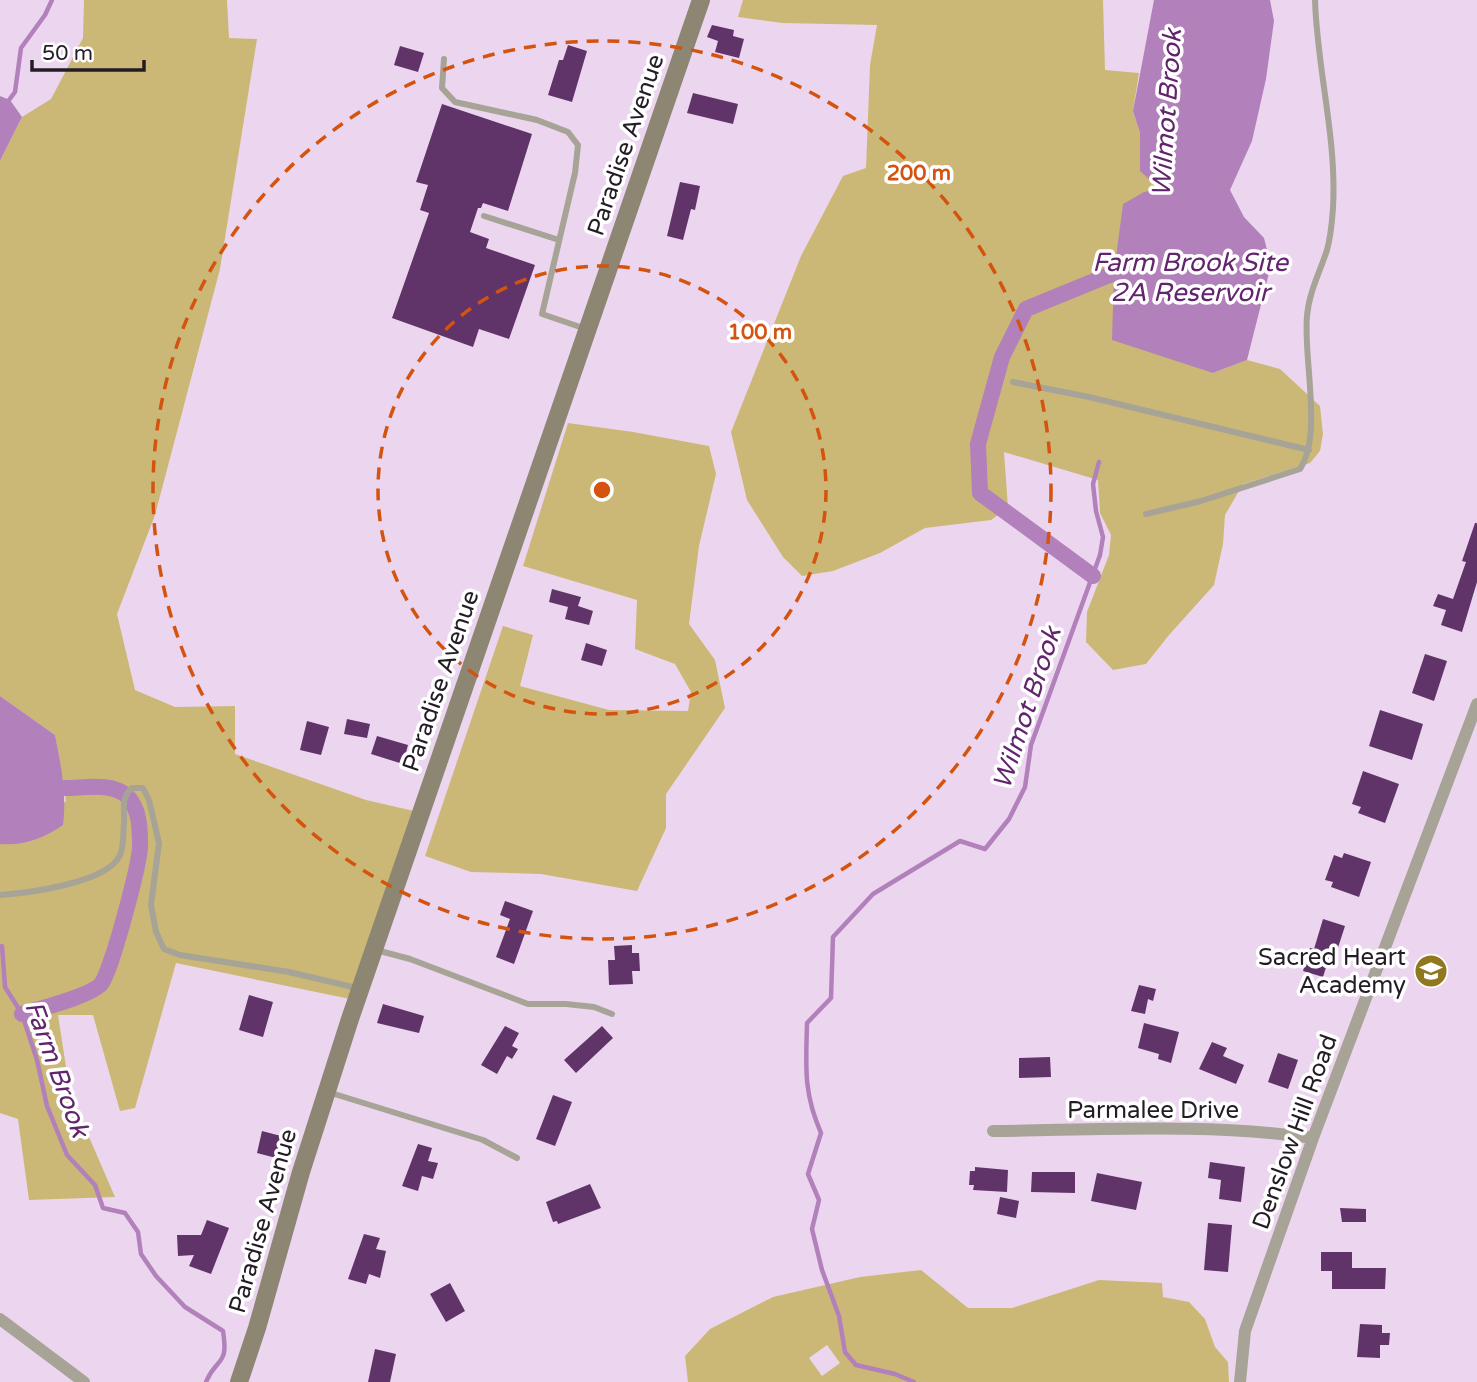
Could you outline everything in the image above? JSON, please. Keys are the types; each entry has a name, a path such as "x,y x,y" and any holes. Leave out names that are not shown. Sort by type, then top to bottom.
{"street":[{"name":"Paradise Avenue","path":"239,1382 301,1172 374,950 701,0"},
{"name":"Denslow Hill Road","path":"1240,1382 1245,1331 1313,1138 1477,704"},
{"name":"Parmalee Drive","path":"993,1131 1112,1129 1269,1132 1313,1138"},
{"path":"1,1321 84,1382"}],"lane":[{"path":"1146,514 1200,501 1300,469 1309,450 1311,434 1307,315 1313,285 1331,236 1333,204 1333,166 1327,98 1315,0"},
{"path":"444,59 442,88 455,102 537,120 568,132 578,145 575,173 542,314 588,330"},
{"path":"484,216 559,240"},
{"path":"1013,382 1102,400 1309,450"},
{"path":"0,895 21,894 108,870 120,856 125,794 132,788 143,788 149,800 159,843 151,905 156,932 164,949 180,955 289,972 361,989"},
{"path":"374,950 410,959 528,1004 594,1007 612,1014"},
{"path":"327,1091 482,1140 517,1158"}],"shaded area":[{"path":"84,0 227,0 229,38 257,39 220,269 155,515 117,614 135,690 175,707 235,706 235,754 366,800 414,811 350,999 176,963 135,1108 120,1111 93,1015 58,1015 70,1093 115,1197 29,1200 18,1119 0,1113 0,844 22,843 66,801 55,735 0,696 0,161 22,117 51,99 83,38"},
{"path":"743,0 1103,0 1105,70 1139,73 1133,111 1140,133 1140,171 1173,184 1144,192 1213,373 1247,360 1280,369 1320,406 1323,434 1320,451 1310,463 1243,484 1225,515 1223,544 1214,585 1146,664 1113,670 1086,642 1087,612 1109,555 1111,535 1100,513 1098,480 1004,452 1008,508 991,520 925,528 880,553 833,571 802,576 783,557 747,500 731,432 801,256 843,176 866,168 870,65 877,25 782,23 738,17"},
{"path":"568,423 709,446 716,474 699,546 689,624 715,660 725,708 666,794 666,828 637,891 541,874 471,872 425,856 503,626 533,635 520,686 609,710 688,711 691,692 675,664 635,649 637,600 523,566"},
{"path":"921,1270 968,1308 1012,1308 1099,1280 1162,1283 1163,1297 1189,1302 1205,1319 1215,1347 1228,1362 1229,1382 688,1382 685,1356 710,1329 773,1297 860,1277","holes":["827,1345 840,1363 822,1376 809,1358"]}],"water":[{"name":"Farm Brook Site 2A Reservoir","path":"1154,0 1270,0 1274,21 1266,79 1252,141 1230,190 1244,217 1264,238 1271,265 1247,360 1213,373 1112,340 1114,273 1123,204 1144,192 1171,184 1150,180 1140,171 1140,133 1133,111"},
{"path":"0,96 10,100 22,117 0,161"},
{"path":"0,696 55,735 63,780 63,825 49,834 17,844 0,844"}],"building":[{"path":"712,25 734,30 733,36 744,39 739,58 715,52 718,41 707,37"},
{"path":"568,45 587,51 572,102 548,95 559,60 563,60"},
{"path":"400,46 424,53 418,72 394,65"},
{"path":"693,93 738,104 733,124 687,113"},
{"path":"442,104 532,134 508,211 483,203 481,208 478,208 470,232 489,239 486,248 535,265 509,339 479,329 473,347 392,318 429,213 420,210 428,185 416,182"},
{"path":"680,182 700,186 695,210 691,209 683,240 667,236"},
{"path":"1475,523 1477,582 1462,632 1441,625 1446,610 1433,606 1438,594 1453,599 1466,562 1462,561"},
{"path":"552,589 581,597 578,606 593,611 589,625 565,619 568,607 549,602"},
{"path":"586,643 607,650 602,666 581,660"},
{"path":"1425,654 1447,661 1434,701 1412,693"},
{"path":"1380,710 1423,724 1412,760 1369,746"},
{"path":"347,719 370,724 367,738 344,734"},
{"path":"307,721 329,727 321,755 300,750"},
{"path":"377,736 408,745 403,764 371,754"},
{"path":"1363,771 1399,784 1385,823 1358,813 1361,807 1352,804"},
{"path":"1344,853 1371,862 1359,897 1331,887 1333,882 1325,880 1334,855 1342,858"},
{"path":"505,901 533,911 514,964 496,957 510,919 500,915"},
{"path":"1323,919 1345,926 1334,960 1329,958 1323,977 1303,971 1310,948 1314,949"},
{"path":"632,945 632,953 639,953 640,971 632,971 633,984 609,985 608,960 615,960 614,946"},
{"path":"1139,985 1156,989 1153,1001 1148,999 1145,1014 1131,1011"},
{"path":"249,995 273,1002 263,1037 239,1030"},
{"path":"383,1004 424,1016 419,1033 377,1023"},
{"path":"1144,1023 1179,1032 1171,1063 1158,1059 1159,1054 1138,1048"},
{"path":"505,1026 519,1033 512,1046 518,1049 512,1059 507,1056 497,1074 481,1065"},
{"path":"602,1026 613,1038 576,1073 564,1060"},
{"path":"1212,1042 1227,1048 1223,1056 1244,1065 1236,1084 1199,1069"},
{"path":"1278,1053 1298,1060 1288,1089 1268,1082"},
{"path":"1050,1057 1051,1077 1019,1078 1019,1058"},
{"path":"553,1095 572,1102 555,1146 536,1139"},
{"path":"262,1131 281,1136 276,1158 257,1153"},
{"path":"418,1144 432,1148 428,1161 438,1163 433,1179 422,1176 418,1191 402,1186"},
{"path":"1210,1162 1245,1167 1241,1202 1219,1199 1221,1180 1208,1178"},
{"path":"975,1167 1008,1170 1007,1192 973,1190 974,1185 969,1185 970,1171 975,1171"},
{"path":"1032,1172 1075,1172 1075,1193 1031,1192"},
{"path":"1097,1173 1142,1182 1136,1210 1091,1201"},
{"path":"590,1184 601,1208 558,1224 557,1221 553,1222 546,1202"},
{"path":"1000,1197 1019,1201 1016,1218 997,1214"},
{"path":"1340,1208 1366,1209 1366,1222 1342,1222"},
{"path":"207,1220 229,1228 211,1274 189,1266 194,1255 178,1256 177,1235 201,1235"},
{"path":"1208,1223 1232,1225 1228,1272 1204,1270"},
{"path":"364,1234 380,1238 376,1249 386,1251 380,1278 369,1274 366,1284 348,1279"},
{"path":"1321,1252 1352,1252 1352,1268 1386,1268 1385,1289 1332,1289 1332,1271 1321,1271"},
{"path":"450,1283 465,1311 446,1322 430,1294"},
{"path":"1360,1324 1382,1325 1382,1333 1390,1333 1389,1345 1380,1345 1380,1358 1357,1357"},
{"path":"375,1349 396,1354 390,1382 368,1382"}],"waterway":[{"name":"Farm Brook","path":"0,112 15,92 21,48 45,15 52,0"},
{"path":"1093,576 980,493 978,444 1002,357 1026,309 1114,273 1135,273"},
{"name":"Wilmot Brook","path":"914,1382 895,1374 856,1365 845,1352 839,1316 822,1270 812,1229 819,1200 808,1174 821,1133 808,1092 807,1023 831,998 833,937 873,894 960,841 985,849 1009,819 1025,787 1031,745 1100,555 1103,537 1093,484 1099,462"},
{"path":"22,1014 76,997 101,984 118,940 139,856 138,820 135,807 127,796 106,787 65,788"},
{"name":"Farm Brook","path":"2,946 5,987 22,1014 37,1060 47,1106 67,1155 95,1185 103,1208 125,1213 138,1232 141,1254 156,1276 185,1307 223,1331 223,1356 206,1382"}],"place":[{"name":"Sacred Heart Academy","path":"1431,971"}]}
